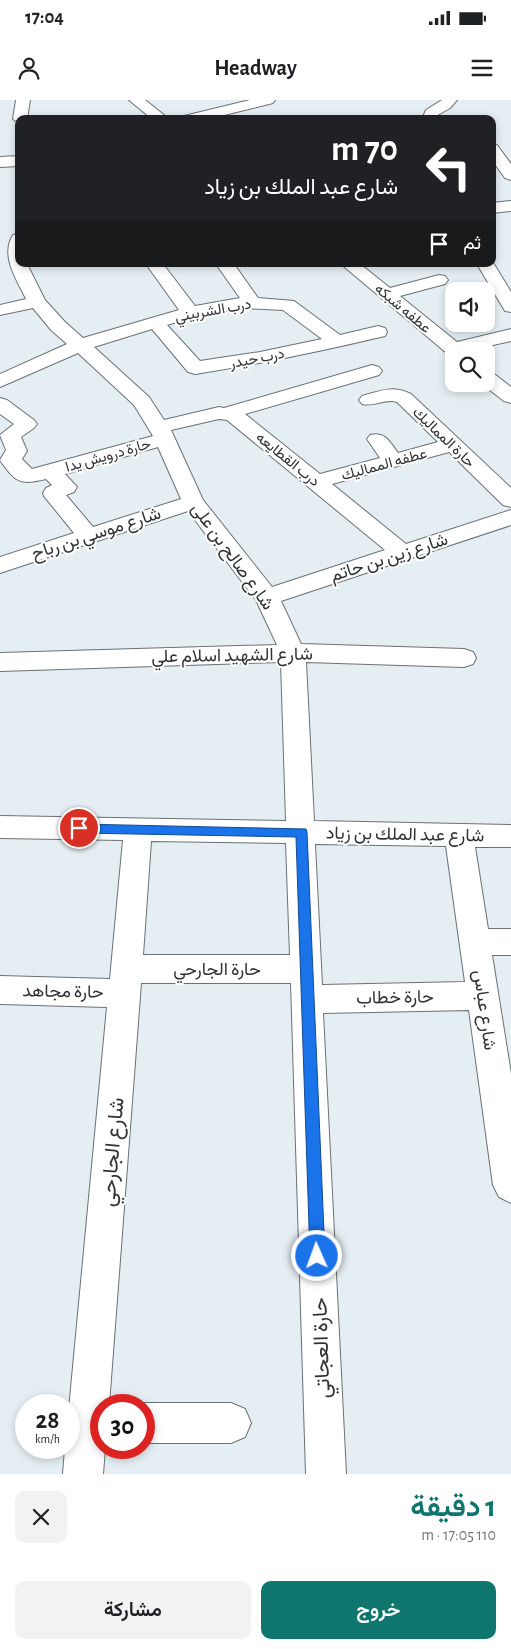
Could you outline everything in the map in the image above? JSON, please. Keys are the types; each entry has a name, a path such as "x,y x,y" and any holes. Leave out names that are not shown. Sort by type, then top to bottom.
{"street":[{"path":"20,115 23,100"},
{"path":"136,100 157,115"},
{"path":"205,115 268,100"},
{"path":"431,115 432,112 444,107 450,100"},
{"path":"496,142 511,175"},
{"path":"0,162 15,161"},
{"path":"496,208 511,206"},
{"path":"12,246 1,235 15,230"},
{"name":"شارع صالح بن على","path":"19,267 37,302 58,326 142,401 162,433 193,502 267,597 294,653 302,832"},
{"path":"156,267 190,312"},
{"path":"227,267 252,302"},
{"name":"عطفه شبكه","path":"354,267 445,342"},
{"path":"488,267 511,307"},
{"path":"387,294 439,280"},
{"path":"0,310 37,302"},
{"name":"درب الشربيني","path":"0,382 80,345 190,312 252,302 288,305 338,342"},
{"name":"درب حيدر","path":"155,322 195,368 260,358 378,332"},
{"path":"484,342 511,335"},
{"path":"162,433 372,371"},
{"path":"495,384 511,397"},
{"name":"حارة المماليك","path":"369,400 400,395 511,500"},
{"name":"حارة درويش يدا","path":"0,404 27,424 10,436 17,451 10,459 27,477 51,471 162,433"},
{"name":"درب القطايعه","path":"227,413 238,418 402,552"},
{"path":"377,439 394,462"},
{"name":"عطفه المماليك","path":"317,482 451,445"},
{"path":"51,471 66,487 54,493 55,496 88,536"},
{"name":"شارع موسي بن رباح","path":"0,565 193,502"},
{"name":"شارع زين بن حاتم","path":"267,597 511,516"},
{"name":"شارع الشهيد اسلام علي","path":"1,661 294,653 464,658"},
{"name":"شارع عبد الملك بن زياد","path":"0,827 511,836"},
{"name":"شارع الجارحي","path":"97,1394 138,829"},
{"name":"حارة العجاتي","path":"302,832 326,1474"},
{"name":"شارع عباس","path":"459,835 483,996 503,1075 511,1185"},
{"path":"475,942 511,942"},
{"name":"حارة الجارحي","path":"126,981 307,984"},
{"name":"حارة مجاهد","path":"1,994 126,981"},
{"name":"حارة خطاب","path":"307,984 483,996"},
{"path":"155,1423 231,1423"},
{"name":"شارع الجارحي","path":"83,1474 90,1444"}],"route":[{"path":"79,828 302,832 317,1256"}]}
